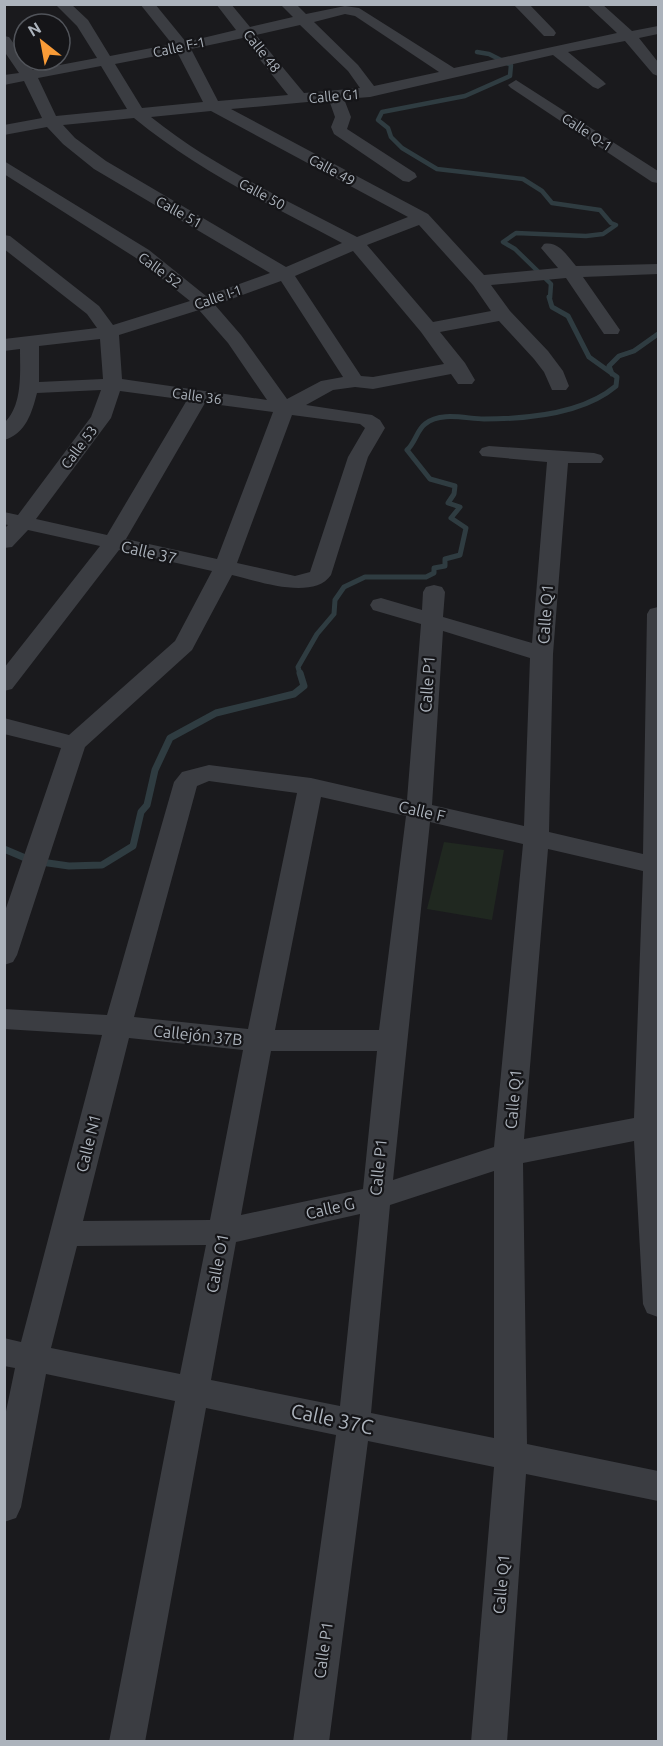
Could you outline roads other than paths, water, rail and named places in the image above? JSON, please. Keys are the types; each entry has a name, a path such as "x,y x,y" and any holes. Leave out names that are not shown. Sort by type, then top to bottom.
{"street":[{"name":"Calle 50","path":"62,4 83,23 137,113 171,141 213,168 356,243 428,328 462,374 373,383 355,381"},
{"path":"147,4 182,47 213,106"},
{"name":"Calle 48","path":"223,4 300,99"},
{"path":"287,4 353,68 370,92"},
{"path":"520,4 549,33"},
{"path":"593,4 628,36 658,71"},
{"name":"Calle F-1","path":"4,80 182,47 353,10 452,74"},
{"name":"Calle G1","path":"4,130 51,121 370,92 556,50 658,30"},
{"name":"Calle 51","path":"4,40 29,75 51,121 69,141 100,165 161,203 285,274 355,381"},
{"path":"556,50 598,84"},
{"name":"Calle Q-1","path":"516,86 658,178"},
{"path":"335,95 343,117 339,127 340,131 409,177"},
{"name":"Calle 49","path":"213,106 422,218 479,281 503,315 553,371 559,386"},
{"name":"Calle 52","path":"4,166 149,260 202,303 216,316 284,409"},
{"name":"Calle I-1","path":"6,343 109,332 285,274 356,243 422,218"},
{"path":"4,240 93,310 109,332"},
{"path":"550,248 571,272 611,330"},
{"path":"479,281 571,272 658,269"},
{"path":"428,328 503,315"},
{"name":"Calle 53","path":"4,542 14,520 101,418 113,384 109,332"},
{"path":"4,434 20,418 29,388 30,342"},
{"path":"4,955 74,744 184,645 224,569 284,409 328,385 355,381"},
{"name":"Calle 36","path":"29,388 113,384 365,419 373,424 375,428 358,457 320,575 295,584"},
{"path":"4,684 113,543 199,396"},
{"path":"489,452 594,459"},
{"name":"Calle Q1","path":"489,1742 511,1456 508,1154 536,838 542,654 558,456"},
{"name":"Calle 37","path":"14,520 295,584"},
{"path":"381,605 433,606 542,654"},
{"name":"Calle P1","path":"311,1742 354,1424 375,1198 419,811 433,606"},
{"path":"658,614 653,1125 658,1304"},
{"path":"4,726 74,744"},
{"name":"Calle F","path":"186,782 191,778 209,773 311,786 657,866"},
{"name":"Calle N1","path":"4,1507 19,1355 65,1234 118,1026 186,782"},
{"name":"Calle O1","path":"127,1742 222,1232 311,786"},
{"name":"Callejón 37B","path":"4,1019 118,1026 259,1041 392,1040"},
{"name":"Calle G","path":"65,1234 222,1232 375,1198 508,1154 653,1125"},
{"name":"Calle 37C","path":"19,1355 658,1486"}],"waterway":[{"path":"477,52 489,54 511,65 510,76 465,96 382,112 378,120 388,128 391,137 402,148 437,169 523,179 542,191 552,203 600,210 611,223 616,225 603,234 586,236 516,233 503,242 515,249 551,284 550,298"},
{"path":"549,297 552,307 568,316 589,357 612,373"},
{"path":"612,373 609,366 619,356 634,351 658,334"},
{"path":"300,674 298,667 317,634 334,614 335,600 344,587 365,577 426,577 434,573 434,568 445,566 445,559 460,555 466,528 451,518 460,507 448,503 454,494 455,486 430,479 407,450 425,424 431,420 446,417 501,419 536,416 571,409 588,403 616,386 617,377 612,373"},
{"path":"41,862 69,866 102,865 133,846 141,812 147,805 155,770 170,738 216,713 294,694 304,686 300,673"},
{"path":"4,849 30,860"}]}
